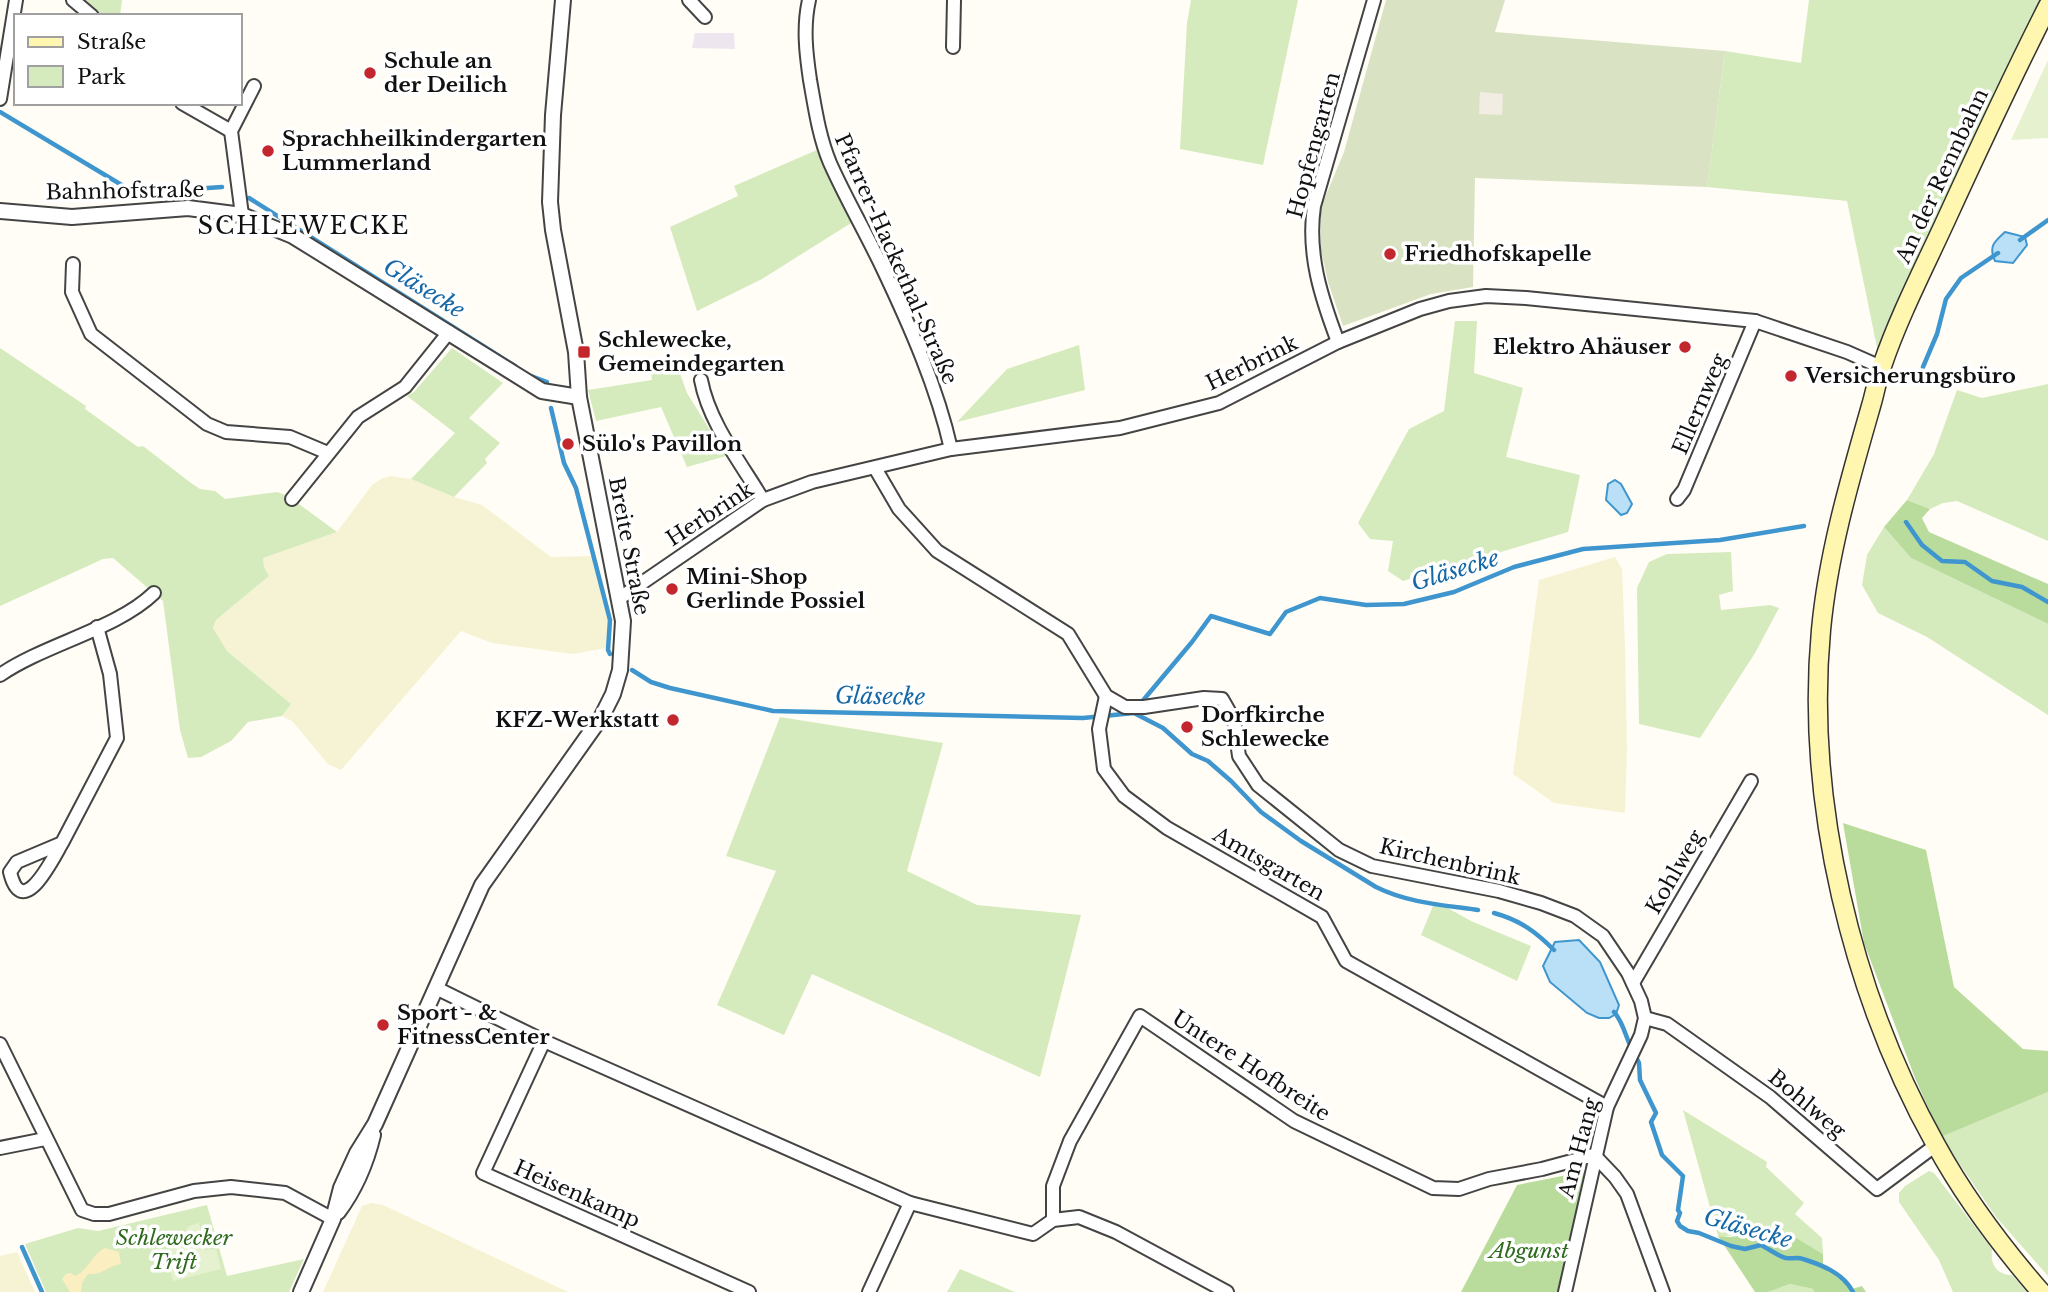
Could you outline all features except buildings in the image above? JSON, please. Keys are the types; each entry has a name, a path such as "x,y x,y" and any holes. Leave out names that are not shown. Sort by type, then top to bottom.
{"main road":[{"name":"An der Rennbahn","path":"2041,1292 1995,1235 1936,1145 1881,1025 1857,955 1841,893 1828,823 1821,756 1819,685 1821,631 1827,581 1860,439 1881,367 1912,293 2048,6"}],"street":[{"path":"0,99 16,0"},
{"path":"74,0 90,14"},
{"name":"Breite Straße","path":"301,1292 333,1219 352,1193 359,1178 367,1159 375,1124 482,885 609,704 620,670 623,621 620,598 579,397 576,352 556,246 551,202 553,115 563,0"},
{"path":"689,0 705,17"},
{"name":"Pfarrer-Hackethal-Straße","path":"809,0 806,14 806,52 818,128 830,162 907,323 931,381 951,449"},
{"path":"953,47 954,0"},
{"name":"Hopfengarten","path":"1338,342 1315,272 1311,225 1314,206 1374,0"},
{"path":"242,215 231,131 254,86"},
{"path":"186,105 231,131"},
{"name":"Bahnhofstraße","path":"0,211 72,217 188,208 242,215 293,236 542,391 579,397"},
{"path":"73,264 72,292 91,334 207,425 226,432 290,437 328,453"},
{"name":"Herbrink","path":"620,598 763,500 812,482 951,449 1120,428 1219,403 1338,342 1420,309 1448,301 1486,296 1609,305 1755,321 1847,352 1881,367"},
{"name":"Ellernweg","path":"1677,499 1684,490 1755,321"},
{"path":"292,499 358,417 405,387 449,332"},
{"path":"701,380 704,396 721,431 763,500"},
{"name":"Kirchenbrink","path":"875,468 899,509 937,551 1068,634 1106,696 1125,707 1144,708 1204,698 1222,699 1234,720 1239,757 1258,785 1339,850 1372,866 1499,891 1575,916 1603,936 1633,983 1645,1018"},
{"path":"0,675 142,604 153,593"},
{"path":"62,843 117,738 110,674 97,627"},
{"name":"Amtsgarten","path":"1106,696 1100,729 1104,769 1124,796 1167,828 1322,917 1346,961 1607,1107"},
{"name":"Kohlweg","path":"1633,983 1751,781"},
{"path":"436,988 544,1041 910,1203 1033,1234 1053,1220 1079,1217 1116,1232 1227,1292"},
{"name":"Untere Hofbreite","path":"1053,1220 1053,1186 1070,1141 1140,1016 1294,1121 1433,1188 1459,1189 1489,1179 1594,1155"},
{"name":"Bohlweg","path":"1645,1018 1667,1024 1770,1097 1877,1189 1936,1145"},
{"name":"Am Hang","path":"1565,1292 1607,1107 1641,1035 1645,1018"},
{"name":"Heisenkamp","path":"544,1041 483,1173 749,1292"},
{"path":"0,1044 82,1210 94,1214 109,1214 194,1191 231,1187 285,1193 333,1219"},
{"path":"0,1148 46,1139"},
{"path":"1594,1155 1627,1194 1663,1292"},
{"path":"869,1292 910,1203"}],"shaded area":[{"path":"695,33 734,33 735,49 692,48"},
{"path":"1480,92 1503,94 1502,115 1479,114"},
{"path":"390,476 411,479 454,497 482,505 551,557 596,556 608,620 606,648 573,654 492,643 461,631 341,770 328,764 292,721 282,716 291,704 227,651 213,628 216,620 269,576 262,558 337,532 372,485"},
{"path":"1615,557 1622,569 1627,750 1625,813 1554,803 1513,774 1539,580"},
{"path":"371,1203 383,1205 568,1292 323,1292 362,1206"},
{"path":"17,1252 35,1292 0,1292 0,1256"}],"green space":[{"path":"83,0 122,0 120,14 98,14"},
{"path":"1191,0 1298,0 1263,165 1180,149 1187,23"},
{"path":"1386,0 1505,0 1495,32 1725,51 1707,187 1475,178 1473,287 1431,294 1343,326 1328,282 1321,250 1321,207 1344,152"},
{"path":"1809,0 2048,0 1881,367 1847,201 1707,187 1725,51 1801,63"},
{"path":"2048,60 2048,138 2011,140"},
{"path":"817,150 851,223 762,279 697,311 670,227 738,196 734,186"},
{"path":"1455,321 1477,321 1474,373 1523,388 1506,457 1580,475 1568,532 1403,581 1388,571 1393,541 1370,539 1358,523 1409,429 1444,411"},
{"path":"1079,345 1085,390 957,422 1007,369"},
{"path":"0,348 86,406 85,409 138,447 143,446 200,489 215,491 225,499 277,492 288,496 337,532 263,558 269,576 216,620 213,628 227,651 291,704 282,716 248,722 231,741 201,757 188,758 180,730 163,601 113,558 103,559 0,606"},
{"path":"452,348 503,383 469,418 500,443 485,459 487,463 454,497 411,479 455,433 407,396 414,392"},
{"path":"649,359 675,360 687,393 726,456 687,467 661,407 596,421 588,390 652,380"},
{"path":"2048,384 2048,541 1957,501 1930,509 1907,500 1934,454 1957,390 1982,398"},
{"path":"1907,500 1930,509 1922,518 1929,532 2048,584 2048,624 1911,558 1884,527"},
{"path":"1884,527 1911,558 2048,624 2048,715 1927,637 1878,613 1862,585 1867,555"},
{"path":"1731,552 1733,591 1719,595 1721,610 1770,605 1779,608 1755,653 1700,738 1639,724 1637,588 1649,562 1667,554"},
{"path":"780,717 943,743 907,871 977,905 1081,915 1040,1077 812,974 784,1035 717,1005 776,871 726,856"},
{"path":"1843,823 1926,850 1954,987 2023,1049 2048,1051 2048,1092 1941,1137 1915,1078 1864,943"},
{"path":"1435,901 1471,921 1531,946 1517,981 1421,935"},
{"path":"2048,1092 2048,1276 1996,1217 1941,1137"},
{"path":"1683,1110 1767,1162 1766,1167 1804,1203 1795,1214 1822,1238 1823,1254 1794,1237 1779,1232 1762,1231 1718,1236"},
{"name":"Abgunst","path":"1588,1171 1561,1292 1461,1292 1517,1185"},
{"path":"1929,1171 1934,1173 1992,1249 1995,1268 2012,1275 2027,1292 1953,1292 1939,1260 1899,1202 1899,1193 1905,1186"},
{"name":"Schlewecker Trift","path":"207,1205 227,1276 304,1259 289,1292 46,1292 25,1244 78,1228 98,1231"},
{"path":"199,1223 205,1250 216,1249 221,1269 173,1281 166,1255 189,1226"},
{"path":"1765,1230 1788,1233 1823,1254 1823,1265 1852,1289 1862,1286 1866,1292 1814,1292 1813,1289 1790,1284 1768,1292 1755,1292 1718,1236 1731,1237"},
{"path":"960,1269 1015,1292 947,1292"},
{"path":"1790,1284 1813,1289 1814,1292 1768,1292"}],"sand":[{"path":"105,1248 119,1252 121,1264 88,1274 82,1283 81,1292 70,1292 62,1279 66,1274 79,1274"}],"water":[{"path":"2005,232 2025,237 2027,245 2013,263 1995,261 1993,256 1994,244"},
{"path":"1615,480 1621,484 1632,504 1627,513 1621,515 1606,500 1608,484"},
{"path":"1579,940 1600,962 1619,1005 1616,1014 1609,1018 1599,1018 1587,1013 1550,982 1543,966 1555,942"}],"waterway":[{"name":"Gläsecke","path":"0,112 135,193 222,187"},
{"name":"Gläsecke","path":"249,198 515,366"},
{"name":"Gläsecke","path":"2020,240 2048,220"},
{"name":"Gläsecke","path":"1923,367 1937,334 1946,299 1961,278 1998,253"},
{"name":"Gläsecke","path":"531,376 547,382"},
{"name":"Gläsecke","path":"551,408 564,463 576,488 610,620 610,654"},
{"path":"1906,522 1922,545 1942,561 1965,562 1992,581 2022,587 2048,602"},
{"name":"Gläsecke","path":"1140,704 1211,616 1270,634 1286,612 1320,598 1366,605 1404,604 1454,592 1514,567 1583,549 1720,540 1804,526"},
{"name":"Gläsecke","path":"632,670 651,682 670,688 773,711 1083,718 1134,713 1163,728 1192,754 1208,761 1261,812 1301,841 1376,887 1413,900 1478,910"},
{"name":"Gläsecke","path":"1494,913 1527,927 1554,950"},
{"name":"Gläsecke","path":"1614,1012 1631,1047"},
{"name":"Gläsecke","path":"1635,1055 1639,1063 1640,1080 1656,1113 1651,1122 1662,1155 1683,1176 1677,1221 1680,1226 1731,1246 1745,1249 1761,1245 1783,1257 1801,1258 1817,1264 1838,1275 1853,1292"},
{"path":"22,1247 42,1292"}],"place":[{"name":"Schule an der Deilich","path":"370,73"},
{"name":"Sprachheilkindergarten Lummerland","path":"268,151"},
{"name":"Friedhofskapelle","path":"1390,254"},
{"name":"Elektro Ahäuser","path":"1685,347"},
{"name":"Schlewecke, Gemeindegarten","path":"584,352"},
{"name":"Versicherungsbüro","path":"1791,376"},
{"name":"Sülo's Pavillon","path":"568,444"},
{"name":"Mini-Shop Gerlinde Possiel","path":"672,589"},
{"name":"KFZ-Werkstatt","path":"673,720"},
{"name":"Dorfkirche Schlewecke","path":"1187,727"},
{"name":"Sport - & FitnessCenter","path":"383,1025"}],"district":[{"name":"SCHLEWECKE","path":"304,225"}]}
